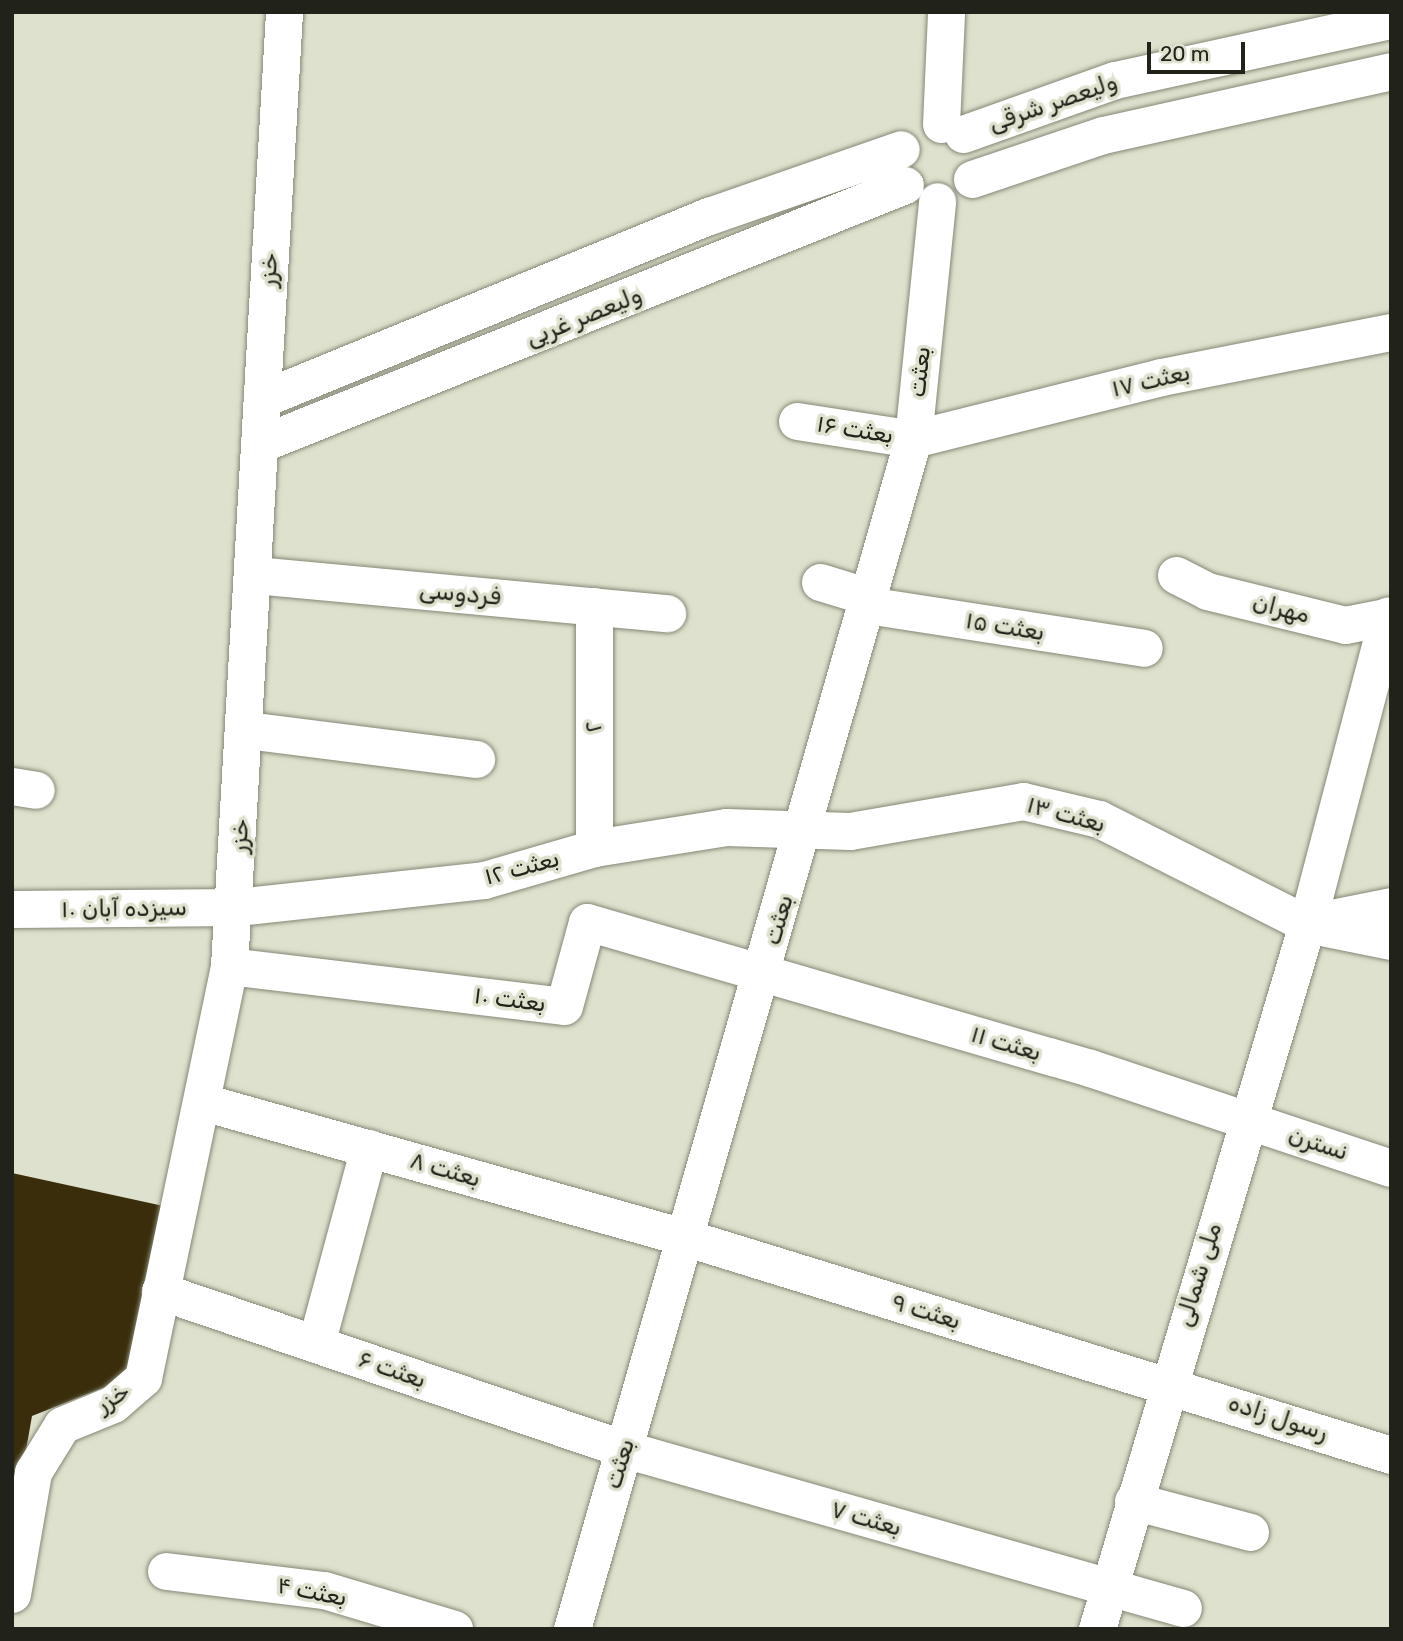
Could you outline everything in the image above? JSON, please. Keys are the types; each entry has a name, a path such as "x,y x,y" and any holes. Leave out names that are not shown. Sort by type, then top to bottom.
{"street":[{"name":"خزر","path":"12,1594 33,1472 62,1424 113,1404 143,1378 203,1102 229,966 237,907 284,12"},
{"path":"946,12 952,129 973,147 972,179 952,199 937,201 903,167 910,135 952,129"},
{"name":"ولیعصر شرقی","path":"952,129 1115,80 1391,20"},
{"name":"ولیعصر شرقی","path":"972,179 1103,135 1391,71"},
{"name":"ولیعصر غربی","path":"262,399 571,270 903,167"},
{"name":"ولیعصر غربی","path":"260,444 591,314 903,167"},
{"name":"بعثت","path":"572,1629 763,975 913,439 937,201"},
{"path":"571,270 591,314"},
{"name":"بعثت ۱۷","path":"913,439 1161,377 1391,332"},
{"name":"بعثت ۱۶","path":"797,421 913,439"},
{"name":"فردوسی","path":"254,575 667,613"},
{"name":"مهران","path":"1176,575 1207,591 1345,625 1390,615"},
{"name":"بعثت ۱۵","path":"820,582 868,601 1144,648"},
{"name":"۲","path":"594,606 594,848"},
{"name":"ملی شمالی","path":"1097,1629 1165,1383 1307,924 1390,615"},
{"path":"246,730 476,759"},
{"name":"بعثت ۱۳","path":"805,828 850,831 1023,801 1098,819 1307,924 1391,941"},
{"name":"بعثت ۱۲","path":"237,907 484,880 594,848 726,827 805,828"},
{"path":"1307,924 1391,905"},
{"name":"سیزده آبان ‍۱۰","path":"12,909 237,907"},
{"name":"بعثت ۱۰","path":"229,966 564,1006 587,922 763,975"},
{"name":"بعثت ۱۱","path":"763,975 1246,1120"},
{"name":"بعثت ۸","path":"203,1102 687,1238"},
{"name":"نسترن","path":"1246,1120 1391,1168"},
{"path":"316,1344 369,1148"},
{"name":"بعثت ۹","path":"687,1238 1165,1383"},
{"name":"بعثت ۶","path":"160,1291 624,1449"},
{"name":"رسول زاده","path":"1165,1383 1391,1455"},
{"name":"بعثت ۷","path":"624,1449 1108,1590 1183,1608"},
{"path":"1133,1501 1250,1532"},
{"name":"بعثت ۴","path":"166,1571 324,1590 454,1629"}],"building":[{"path":"12,1173 168,1207 135,1375 32,1416 14,1519"}]}
